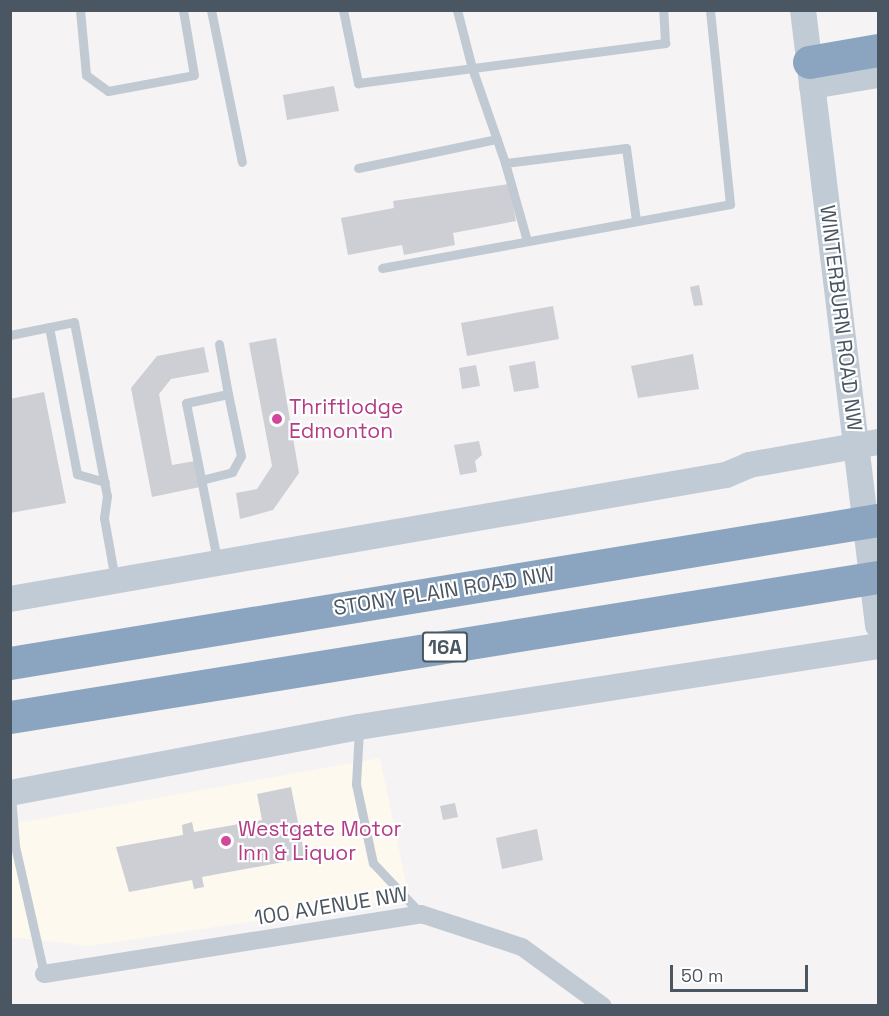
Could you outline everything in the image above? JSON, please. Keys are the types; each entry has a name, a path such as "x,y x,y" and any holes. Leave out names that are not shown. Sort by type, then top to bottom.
{"highway":[{"path":"818,73 879,50"},
{"name":"STONY PLAIN ROAD NW","path":"10,663 879,520"},
{"name":"16A","path":"10,717 879,577"}],"main road":[{"name":"WINTERBURN ROAD NW","path":"803,10 818,73 858,395 879,625"},
{"name":"WINTERBURN ROAD NW","path":"818,73 819,10"},
{"path":"818,73 879,75"},
{"name":"WINTERBURN ROAD NW","path":"858,395 879,510"},
{"path":"10,599 726,475 749,465 879,442"},
{"path":"10,793 359,727 879,645"}],"street":[{"name":"100 AVENUE NW","path":"44,974 421,914 522,947 603,1005"}],"lane":[{"path":"80,10 86,75 108,91 194,75 183,10"},
{"path":"211,10 242,162"},
{"path":"343,10 358,83 665,43 663,10"},
{"path":"457,10 472,68 506,163 526,241"},
{"path":"382,268 730,204 710,10"},
{"path":"358,168 497,139"},
{"path":"506,163 626,147 636,220"},
{"path":"10,335 74,322 105,482 104,518 116,581"},
{"path":"49,327 77,474 105,482"},
{"path":"201,480 232,472 241,456 219,344"},
{"path":"217,563 186,403 228,394"},
{"path":"359,727 356,784 373,863 421,914"},
{"path":"10,793 15,846 44,974"}],"shaded area":[{"path":"380,758 409,898 89,946 11,937 11,824"}],"building":[{"path":"334,86 339,111 287,120 283,95"},
{"path":"509,184 516,221 453,233 455,245 404,255 402,245 348,255 341,218 394,208 393,201"},
{"path":"699,285 703,305 694,306 690,287"},
{"path":"553,306 559,339 467,356 461,323"},
{"path":"276,338 299,473 273,510 240,519 236,493 257,489 272,466 249,343"},
{"path":"204,347 209,372 171,379 159,394 172,465 195,461 200,487 152,497 131,388 157,356"},
{"path":"693,354 699,389 638,398 631,366"},
{"path":"535,361 539,388 514,392 509,366"},
{"path":"476,365 480,386 462,389 459,368"},
{"path":"44,392 66,503 10,513 10,399"},
{"path":"479,441 482,455 475,461 477,472 460,475 454,445"},
{"name":"Westgate Motor Inn & Liquor","path":"291,787 305,858 202,877 204,887 194,889 192,880 129,892 116,847 183,835 182,825 192,822 194,832 262,820 257,794"},
{"path":"455,803 458,817 443,820 440,806"},
{"path":"537,829 543,860 502,869 496,838"}],"place":[{"name":"Thriftlodge Edmonton","path":"277,419"},
{"name":"Westgate Motor Inn & Liquor","path":"226,841"}]}
